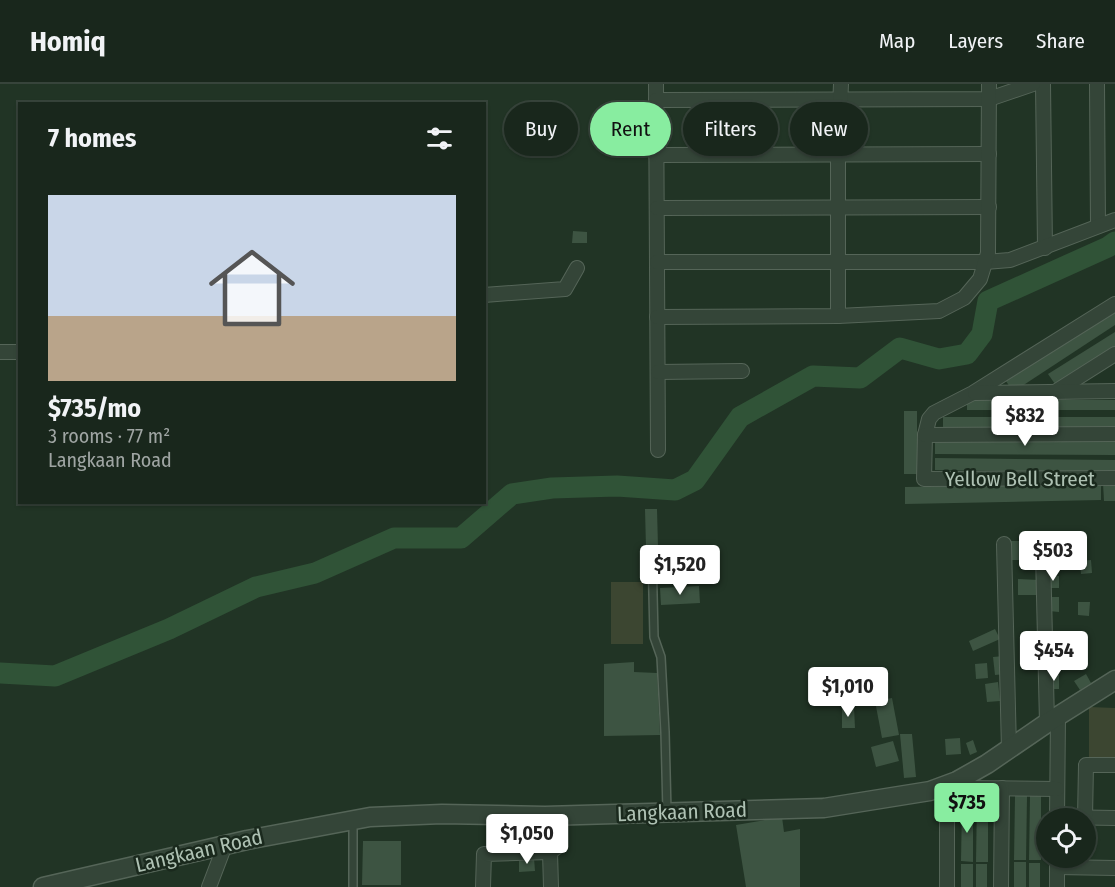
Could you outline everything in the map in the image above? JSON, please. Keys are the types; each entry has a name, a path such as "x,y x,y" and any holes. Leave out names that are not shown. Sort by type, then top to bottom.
{"street":[{"path":"656,84 656,100 989,99 1033,84"},
{"path":"841,102 842,84"},
{"path":"657,317 838,316 939,311 964,298 980,279 988,253 989,84"},
{"path":"1043,84 1045,248"},
{"path":"1096,84 1098,226"},
{"path":"671,155 790,154"},
{"path":"868,154 989,154"},
{"path":"656,156 658,450"},
{"path":"838,156 838,316"},
{"path":"657,208 989,207"},
{"path":"657,262 985,262 1010,260 1115,220"},
{"path":"486,295 565,290 577,268"},
{"path":"1115,304 973,393 934,413 929,419 925,435 1115,434"},
{"path":"0,352 18,352"},
{"path":"1055,392 1115,354"},
{"path":"658,372 742,371"},
{"path":"973,393 1115,391"},
{"name":"Yellow Bell Street","path":"925,435 924,479 1115,478"},
{"path":"1004,544 1009,750"},
{"path":"1043,554 1057,808"},
{"name":"Langkaan Road","path":"43,887 225,845 353,820 442,814 552,815 824,808 930,791 957,781 1009,750 1052,719 1115,680"},
{"path":"1085,808 1086,765 1115,765"},
{"path":"947,887 947,816 954,798 968,788 1058,789"},
{"path":"1001,887 1002,788"},
{"path":"551,887 550,852 544,847 552,815"},
{"path":"1096,818 1115,818"},
{"path":"209,887 225,845"},
{"path":"483,887 484,854 550,852"},
{"path":"1096,866 1115,868"},
{"path":"1057,868 1057,887"}],"lane":[{"path":"652,552 654,637 661,657 667,812"},
{"path":"352,887 353,820"}],"green space":[{"path":"611,582 643,582 643,644 611,644"},
{"path":"1089,707 1115,708 1115,758 1089,757"}],"building":[{"path":"573,231 587,232 587,243 572,243"},
{"path":"1115,310 1115,325 1013,392 1006,381"},
{"path":"1115,332 1115,346 1055,384 1048,374"},
{"path":"967,400 1115,400 1115,410 967,410"},
{"path":"904,411 917,411 917,474 904,474"},
{"path":"943,417 1115,417 1115,430 943,430"},
{"path":"935,439 1115,440 1115,455 935,454"},
{"path":"935,458 1115,460 1115,472 935,470"},
{"path":"1115,482 1115,501 1104,501 1103,483"},
{"path":"1101,484 1101,500 905,504 905,487"},
{"path":"645,509 657,509 658,547 646,548"},
{"path":"1006,541 1026,541 1027,560 1006,560"},
{"path":"1091,560 1092,573 1081,574 1080,561"},
{"path":"1047,576 1059,576 1059,588 1047,588"},
{"path":"1018,579 1039,580 1039,595 1018,595"},
{"path":"699,586 700,603 661,605 660,588"},
{"path":"1050,597 1059,597 1059,612 1049,611"},
{"path":"1078,602 1090,602 1089,616 1078,615"},
{"path":"995,629 1000,639 973,651 969,641"},
{"path":"1075,633 1085,633 1086,644 1075,644"},
{"path":"1004,656 1006,674 995,675 993,657"},
{"path":"1075,657 1088,658 1088,668 1075,667"},
{"path":"634,662 634,672 657,673 660,735 604,736 604,664"},
{"path":"987,663 988,678 976,679 975,664"},
{"path":"1086,674 1091,683 1080,690 1074,681"},
{"path":"1049,675 1059,675 1059,689 1049,689"},
{"path":"998,682 1000,701 987,702 985,684"},
{"path":"892,698 899,735 882,738 875,701"},
{"path":"842,707 854,707 855,728 842,728"},
{"path":"900,734 912,734 916,777 904,778"},
{"path":"960,738 961,754 946,755 945,739"},
{"path":"973,740 977,752 970,755 966,743"},
{"path":"893,741 899,761 876,767 871,747"},
{"path":"1015,796 1027,796 1026,860 1014,860"},
{"path":"1030,796 1041,796 1041,808 1036,808 1036,860 1029,860"},
{"path":"977,798 988,798 988,862 976,862"},
{"path":"962,805 973,805 973,862 961,861"},
{"path":"782,817 784,832 800,829 800,887 746,887 736,825"},
{"path":"363,841 401,841 401,885 362,885"},
{"path":"534,858 535,871 519,872 519,859"},
{"path":"1014,862 1026,862 1026,887 1014,887"},
{"path":"1029,863 1036,863 1036,868 1040,868 1040,887 1029,887"},
{"path":"961,864 973,864 973,887 961,887"},
{"path":"976,864 987,864 987,887 976,887"}],"waterway":[{"path":"0,673 55,676 169,629 256,587 315,573 394,538 461,538 512,494 552,488 617,486 675,490 695,480 740,417 813,376 860,378 900,348 939,359 967,354 982,334 988,301 1115,242"}]}
